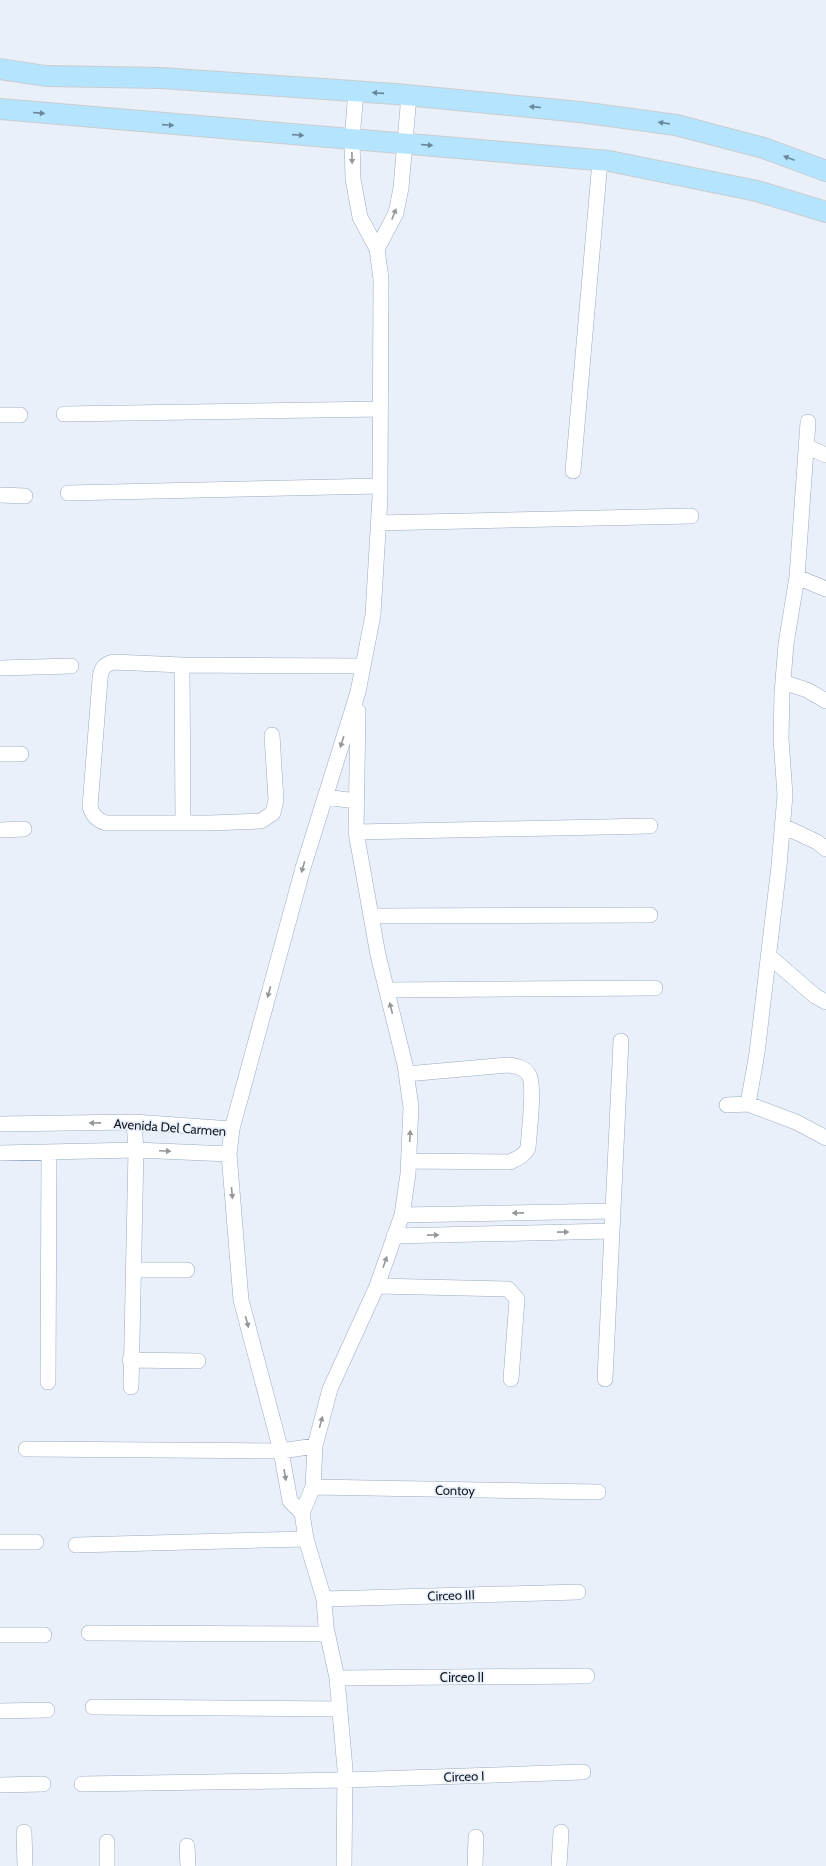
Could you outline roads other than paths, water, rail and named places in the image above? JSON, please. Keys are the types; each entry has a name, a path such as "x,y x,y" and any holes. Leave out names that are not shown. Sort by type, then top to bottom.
{"main road":[{"path":"0,69 46,76 162,78 409,95 580,112 676,125 764,148 826,171"},
{"path":"0,109 600,161 757,191 826,212"}],"street":[{"path":"232,1129 303,868 358,692 373,615 380,486 380,279 377,248 360,217 353,179 352,139 356,92"},
{"path":"377,248 396,213 401,188 409,95"},
{"path":"573,471 600,161"},
{"path":"64,414 380,409"},
{"path":"0,415 20,415"},
{"path":"748,1104 757,1053 769,956 785,795 781,739 783,682 786,644 797,577 808,422"},
{"path":"807,447 826,455"},
{"path":"68,493 380,486"},
{"path":"0,495 25,496"},
{"path":"378,523 691,516"},
{"path":"797,577 826,589"},
{"path":"272,735 276,800 273,813 261,821 106,823 94,817 90,807 100,679 103,667 113,662 182,665 363,666"},
{"path":"182,665 183,823"},
{"path":"0,668 72,666"},
{"path":"783,682 807,690 826,701"},
{"path":"344,1866 345,1780 337,1678 328,1634 324,1599 306,1539 302,1513 313,1487 315,1446 330,1389 377,1286 402,1215 409,1161 411,1107 406,1074 371,916 356,832 358,692"},
{"path":"0,754 21,754"},
{"path":"325,797 356,801"},
{"path":"356,832 650,826"},
{"path":"782,826 817,842 826,849"},
{"path":"0,830 24,829"},
{"path":"371,916 650,915"},
{"path":"769,956 815,996 826,1002"},
{"path":"387,990 655,988"},
{"path":"605,1379 621,1041"},
{"path":"406,1074 508,1065 519,1066 526,1071 532,1083 528,1148 525,1154 519,1158 510,1162 409,1161"},
{"path":"727,1106 748,1104 796,1122 826,1138"},
{"path":"131,1387 130,1360 136,1150 134,1122"},
{"name":"Avenida Del Carmen","path":"0,1124 134,1122 232,1129 229,1154 136,1150 0,1153"},
{"path":"48,1382 49,1153"},
{"path":"229,1154 241,1300 281,1451 290,1501 302,1513"},
{"path":"402,1215 613,1211"},
{"path":"394,1236 612,1231"},
{"path":"133,1270 187,1270"},
{"path":"377,1286 508,1289 517,1299 511,1379"},
{"path":"130,1360 198,1361"},
{"path":"26,1449 281,1451 315,1446"},
{"name":"Contoy","path":"313,1487 598,1492"},
{"path":"76,1544 306,1539"},
{"path":"0,1542 36,1542"},
{"name":"Circeo III","path":"324,1599 578,1592"},
{"path":"89,1632 328,1634"},
{"path":"0,1635 44,1635"},
{"name":"Circeo II","path":"337,1678 587,1676"},
{"path":"93,1707 340,1708"},
{"path":"0,1711 47,1710"},
{"name":"Circeo I","path":"82,1784 345,1780 583,1772"},
{"path":"0,1785 43,1784"},
{"path":"24,1832 25,1866"},
{"path":"559,1866 561,1832"},
{"path":"475,1866 476,1837"},
{"path":"107,1842 107,1866"},
{"path":"187,1846 188,1866"}]}
